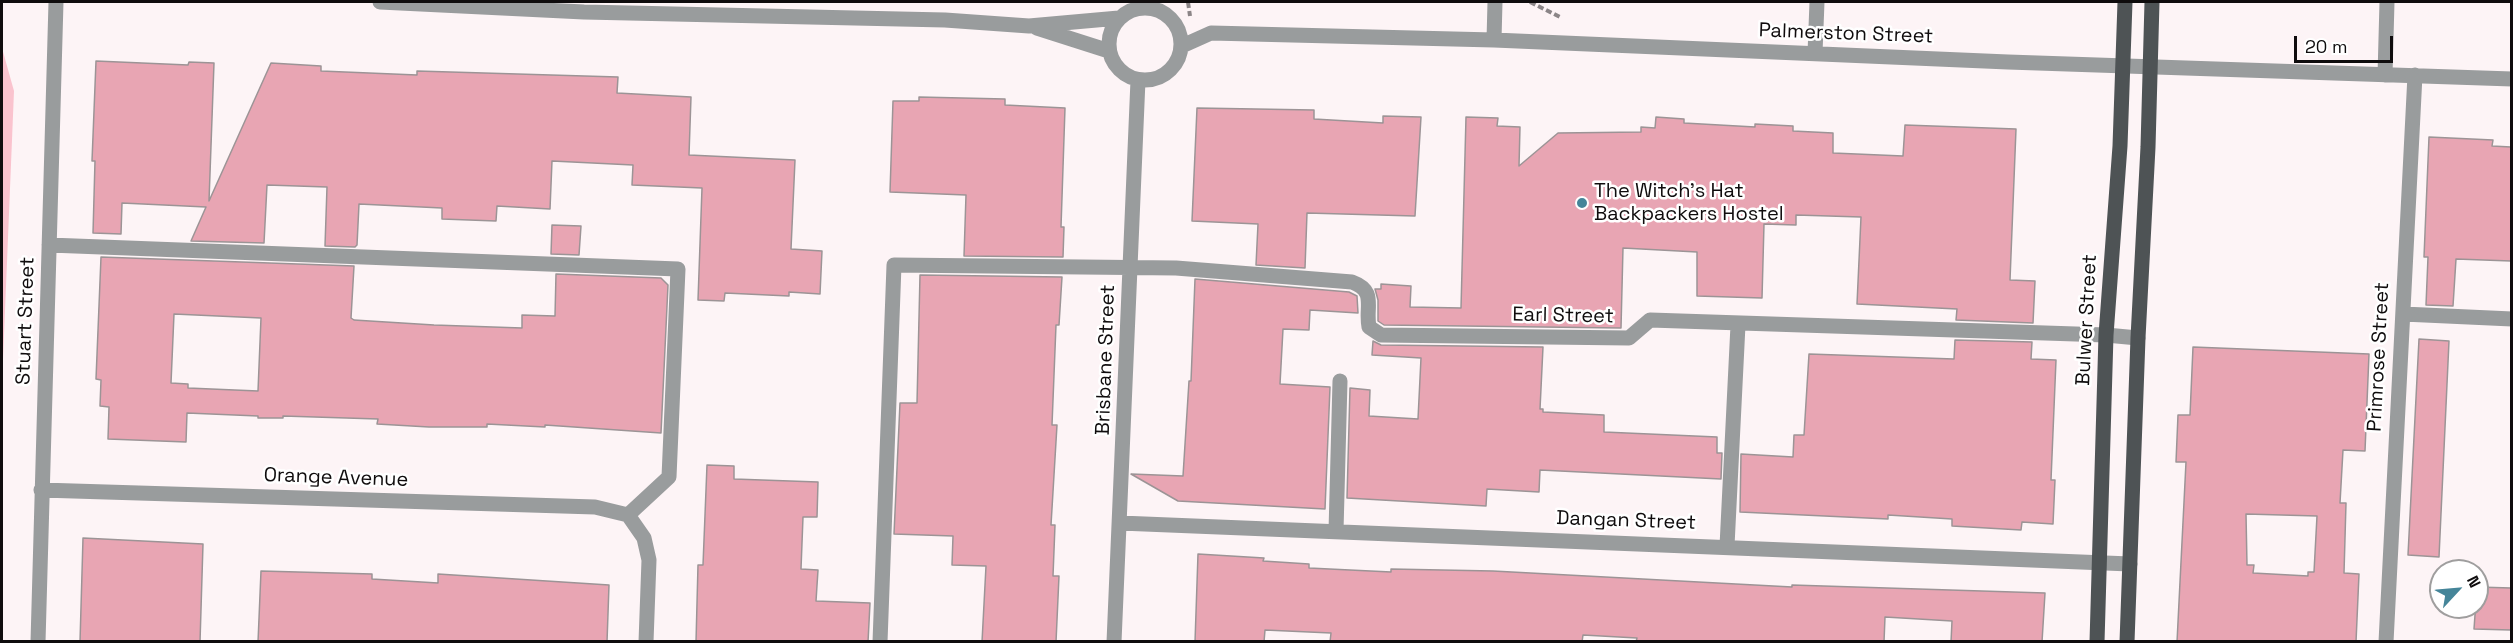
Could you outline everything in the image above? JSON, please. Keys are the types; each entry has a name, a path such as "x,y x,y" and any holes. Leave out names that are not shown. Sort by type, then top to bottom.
{"main road":[{"name":"Bulwer Street","path":"2097,642 2106,335 2124,66 2126,2"},
{"path":"2127,642 2152,2"}],"street":[{"name":"Stuart Street","path":"38,642 56,2"},
{"path":"380,2 584,12 744,8 1029,26 1119,18"},
{"path":"1494,40 1495,2"},
{"path":"1815,53 1817,2"},
{"path":"2385,75 2387,2"},
{"path":"1142,7 1160,11 1175,22 1181,34 1182,46 1179,58 1163,77 1150,81 1138,80 1120,70 1110,51 1112,28 1119,18 1129,11 1142,7"},
{"path":"1029,26 1110,51"},
{"name":"Palmerston Street","path":"1182,46 1211,33 1494,40 2149,67 2511,79"},
{"name":"Primrose Street","path":"2386,642 2415,75"},
{"name":"Brisbane Street","path":"1114,642 1138,80"},
{"path":"49,245 678,269 669,477 628,515 644,538 650,560 646,642"},
{"path":"880,642 894,265 1131,267"},
{"name":"Earl Street","path":"1131,267 1176,268 1352,282 1366,289 1370,327 1380,335 1629,338 1650,320 1738,325 2106,335 2138,338"},
{"path":"2403,314 2511,319"},
{"path":"1727,546 1738,325"},
{"path":"1336,531 1340,381"},
{"name":"Orange Avenue","path":"41,490 595,507 628,515"},
{"name":"Dangan Street","path":"1120,523 2130,564"}],"path":[{"path":"1530,2 1566,19"}],"shaded area":[{"path":"2,48 14,91 2,384"}],"building":[{"path":"96,61 188,65 189,62 214,63 209,201 271,63 321,66 321,71 417,75 417,71 618,77 617,93 691,97 689,155 795,160 791,249 822,251 820,294 789,292 789,296 725,293 724,301 698,300 702,188 632,185 633,165 552,161 550,209 497,206 496,221 442,219 442,208 359,204 357,245 355,247 325,246 327,187 267,185 264,243 191,241 206,207 122,203 121,234 93,233 95,161 92,161"},
{"path":"919,97 1005,99 1005,105 1065,108 1061,227 1064,227 1063,257 964,256 966,195 890,192 893,101 919,101"},
{"path":"1197,108 1314,110 1314,119 1383,123 1383,116 1421,117 1415,216 1307,213 1305,268 1256,265 1258,224 1192,221"},
{"path":"1466,117 1498,118 1497,126 1520,127 1519,166 1558,133 1641,132 1641,127 1655,128 1656,117 1684,119 1684,123 1755,127 1755,124 1793,126 1793,131 1833,133 1833,153 1903,156 1905,125 2016,129 2010,280 2035,281 2033,323 1956,320 1957,309 1857,304 1861,217 1796,215 1796,225 1764,224 1762,298 1697,296 1697,252 1623,248 1621,328 1384,325 1378,321 1378,300 1375,289 1381,289 1381,284 1411,286 1410,307 1461,308"},
{"path":"2429,137 2493,140 2492,146 2511,147 2511,261 2456,259 2453,306 2426,305 2428,257 2424,257"},
{"path":"552,225 581,226 579,255 551,254"},
{"path":"101,257 354,266 351,318 434,325 522,328 522,315 555,316 556,274 661,278 668,285 661,433 545,425 545,427 487,424 487,427 429,427 377,424 378,419 283,416 283,418 258,418 258,416 187,413 186,442 108,439 109,407 100,406 101,380 96,379","holes":["174,314 261,318 258,391 188,388 188,384 171,383"]},
{"path":"920,275 1062,277 1059,325 1056,325 1052,425 1057,425 1051,525 1055,525 1053,576 1059,576 1056,642 982,642 986,566 952,565 953,536 894,534 900,403 917,403"},
{"path":"1195,279 1349,292 1357,296 1358,313 1310,310 1309,330 1283,329 1280,384 1330,387 1325,509 1178,501 1131,474 1183,476 1189,381 1191,381"},
{"path":"2419,339 2449,341 2439,557 2408,555"},
{"path":"1955,340 2032,342 2031,359 2056,360 2051,480 2055,480 2053,524 2022,522 2021,530 1952,526 1952,519 1888,515 1888,519 1740,512 1741,454 1793,457 1794,435 1804,435 1809,354 1954,359"},
{"path":"1373,341 1381,345 1543,347 1540,409 1543,409 1543,412 1604,415 1604,432 1717,437 1717,453 1722,453 1721,479 1540,470 1539,492 1487,489 1486,506 1347,498 1350,388 1370,390 1369,416 1418,419 1421,358 1372,355"},
{"path":"2193,347 2369,354 2365,451 2343,450 2340,503 2346,503 2344,573 2359,574 2356,642 2177,642 2186,462 2176,462 2178,415 2190,415","holes":["2246,514 2317,516 2314,572 2308,572 2308,576 2253,573 2254,565 2247,565"]},
{"path":"707,465 734,466 734,479 818,482 817,517 803,517 801,569 818,570 816,601 870,603 868,642 696,642 698,565 703,565"},
{"path":"83,538 203,544 200,642 80,642"},
{"path":"1198,554 1264,558 1263,561 1309,564 1309,568 1391,572 1391,569 1493,571 1792,587 1792,585 2045,593 2042,642 1951,642 1952,621 1885,617 1884,642 1636,642 1637,638 1583,635 1582,642 1330,642 1331,633 1265,630 1264,642 1195,642"},
{"path":"261,571 372,574 372,579 438,583 438,574 609,585 607,642 258,642"},
{"path":"2489,587 2511,588 2511,630 2474,629 2475,619 2489,619"}],"place":[{"name":"The Witch's Hat Backpackers Hostel","path":"1582,203"}]}
